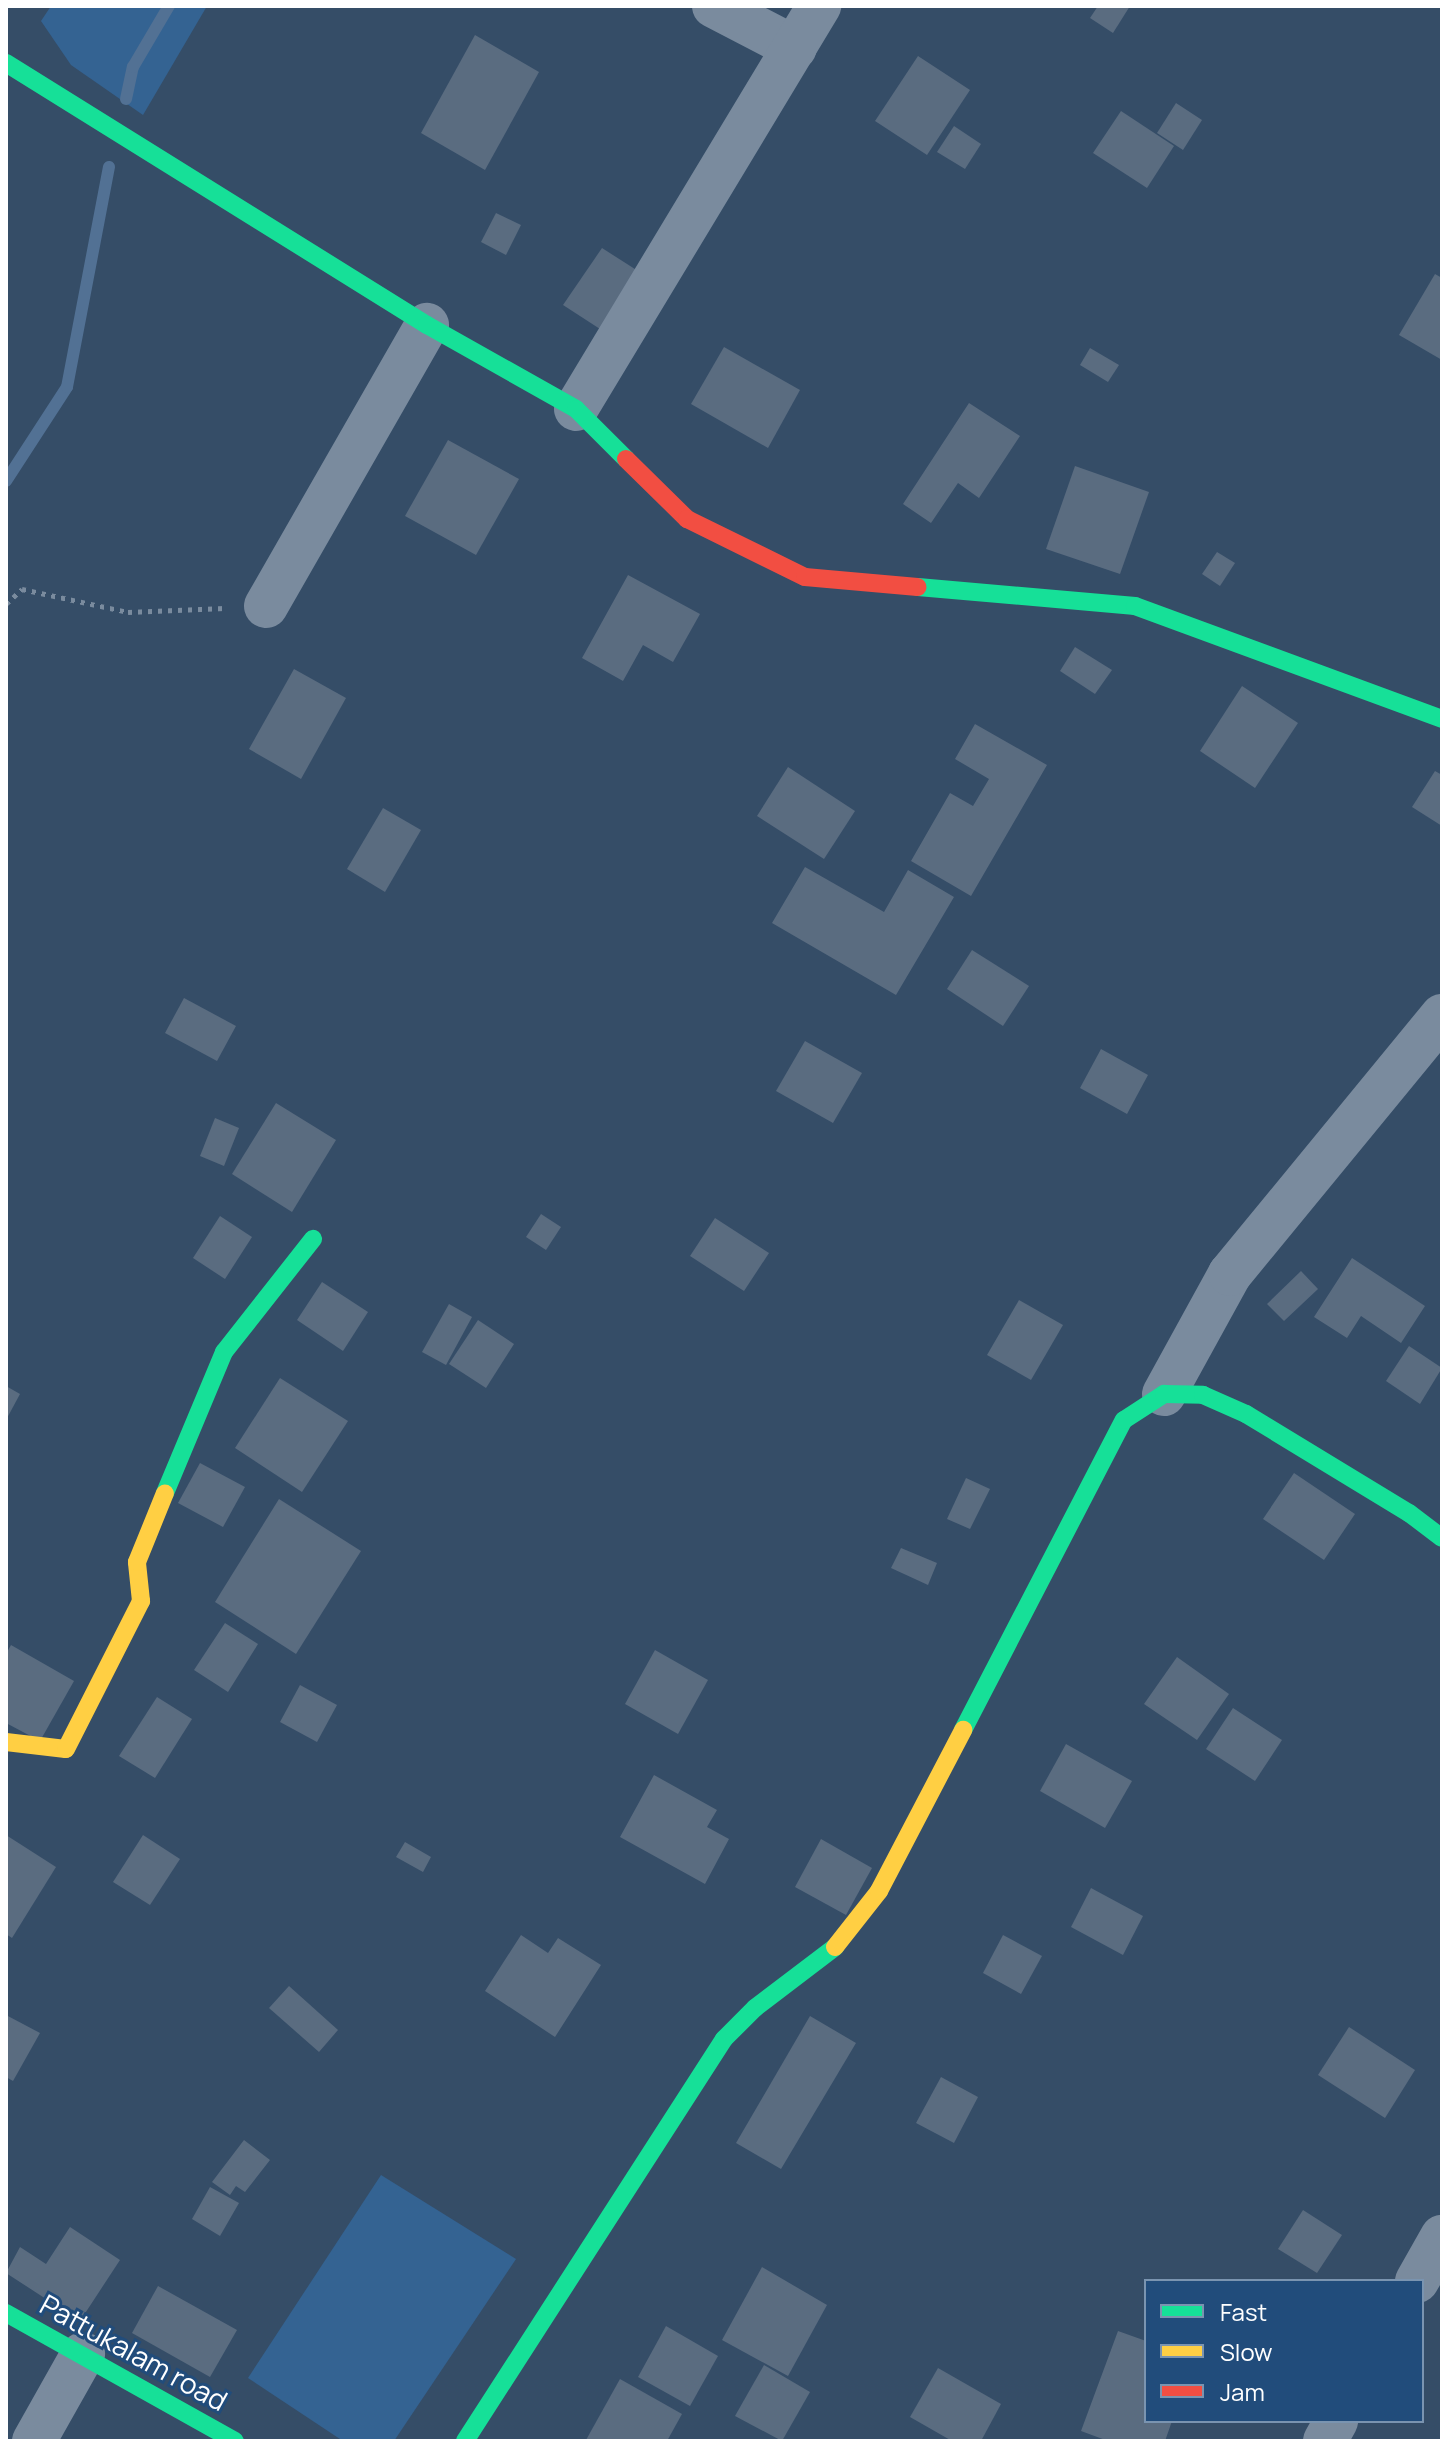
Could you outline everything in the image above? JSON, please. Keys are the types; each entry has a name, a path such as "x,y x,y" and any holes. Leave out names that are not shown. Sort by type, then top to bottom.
{"street":[{"path":"714,6 795,48"},
{"path":"576,409 819,6"},
{"path":"6,63 427,325 576,409 687,519 805,577 1135,606 1442,719"},
{"path":"266,606 427,325"},
{"path":"465,2441 724,2039 755,2008 839,1944 879,1891 1124,1420 1164,1394 1230,1274 1442,1016"},
{"path":"6,1742 66,1749 141,1601 137,1562 224,1352 313,1239"},
{"path":"1164,1394 1203,1395 1246,1414 1409,1513 1442,1538"},
{"path":"1418,2279 1442,2237"},
{"name":"Pattukalam road","path":"6,2313 235,2441"},
{"path":"34,2441 83,2354"},
{"path":"1325,2441 1335,2423"}],"path":[{"path":"6,604 22,589 128,612 266,606"}],"shaded area":[{"path":"51,6 207,6 143,115 71,65 41,21"},
{"path":"381,2175 516,2259 394,2441 343,2441 248,2378"}],"building":[{"path":"1098,6 1130,6 1113,33 1090,18"},
{"path":"475,35 539,72 485,170 421,133"},
{"path":"918,56 970,90 927,155 875,121"},
{"path":"1176,103 1202,120 1183,150 1157,133"},
{"path":"1121,111 1174,146 1147,188 1093,153"},
{"path":"954,126 981,144 965,169 937,152"},
{"path":"496,213 521,225 506,255 481,242"},
{"path":"602,248 638,271 600,329 563,305"},
{"path":"1435,274 1442,278 1442,360 1399,335"},
{"path":"724,347 800,390 768,448 691,404"},
{"path":"1090,348 1119,365 1108,382 1080,365"},
{"path":"969,403 1020,436 979,498 958,483 931,523 903,504"},
{"path":"448,440 519,479 476,555 405,516"},
{"path":"1075,466 1149,492 1120,574 1046,549"},
{"path":"1217,552 1235,563 1220,586 1202,574"},
{"path":"628,575 700,614 673,662 643,645 623,681 582,658"},
{"path":"1075,647 1112,670 1095,694 1060,671"},
{"path":"294,669 346,698 301,779 249,749"},
{"path":"1242,686 1298,723 1255,788 1200,751"},
{"path":"975,724 1047,765 971,896 911,861 950,793 973,806 989,779 955,759"},
{"path":"788,767 855,811 824,859 757,816"},
{"path":"1435,771 1442,775 1442,826 1412,807"},
{"path":"383,808 421,830 385,892 347,869"},
{"path":"805,867 884,912 908,870 954,897 896,995 772,923"},
{"path":"972,950 1029,986 1003,1026 947,989"},
{"path":"184,998 236,1026 217,1061 165,1033"},
{"path":"805,1041 862,1073 833,1123 776,1091"},
{"path":"1101,1049 1148,1075 1127,1114 1080,1088"},
{"path":"276,1103 336,1140 292,1212 232,1174"},
{"path":"215,1118 239,1128 224,1166 200,1156"},
{"path":"541,1214 561,1227 546,1250 526,1237"},
{"path":"220,1216 252,1237 225,1279 193,1258"},
{"path":"715,1218 769,1253 744,1291 690,1256"},
{"path":"1352,1258 1425,1306 1401,1343 1361,1316 1347,1338 1314,1317"},
{"path":"1301,1271 1318,1289 1284,1321 1267,1304"},
{"path":"322,1282 368,1312 343,1351 297,1320"},
{"path":"1019,1300 1063,1325 1031,1380 987,1355"},
{"path":"449,1304 472,1317 446,1365 422,1352"},
{"path":"478,1320 514,1344 486,1388 449,1364"},
{"path":"1409,1346 1442,1368 1420,1404 1386,1381"},
{"path":"280,1378 348,1421 302,1492 235,1448"},
{"path":"6,1386 20,1394 6,1420"},
{"path":"200,1463 245,1487 223,1527 178,1503"},
{"path":"1294,1473 1355,1514 1324,1560 1263,1519"},
{"path":"966,1478 990,1489 970,1529 947,1519"},
{"path":"279,1499 361,1551 296,1654 215,1602"},
{"path":"901,1548 937,1563 928,1585 891,1568"},
{"path":"225,1623 258,1644 228,1692 194,1670"},
{"path":"11,1645 74,1681 40,1741 6,1723 6,1654"},
{"path":"655,1650 708,1680 678,1734 625,1704"},
{"path":"1177,1657 1229,1694 1197,1740 1144,1704"},
{"path":"300,1685 337,1705 317,1742 280,1722"},
{"path":"157,1697 192,1719 155,1778 119,1756"},
{"path":"1233,1708 1282,1740 1255,1781 1206,1749"},
{"path":"1066,1744 1132,1781 1105,1828 1040,1791"},
{"path":"654,1775 717,1810 707,1827 729,1839 705,1884 620,1837"},
{"path":"6,1835 56,1867 12,1938 6,1934"},
{"path":"143,1835 180,1859 150,1905 113,1882"},
{"path":"821,1839 872,1868 846,1915 795,1887"},
{"path":"405,1842 431,1857 423,1872 396,1857"},
{"path":"1091,1888 1143,1916 1123,1955 1071,1927"},
{"path":"521,1935 548,1953 558,1938 601,1965 555,2037 485,1991"},
{"path":"1003,1935 1042,1956 1021,1994 983,1973"},
{"path":"289,1986 338,2030 319,2052 269,2008"},
{"path":"6,2015 40,2033 13,2081 6,2077"},
{"path":"810,2016 856,2043 781,2169 736,2143"},
{"path":"1349,2027 1415,2070 1385,2118 1318,2075"},
{"path":"941,2077 978,2097 954,2143 916,2123"},
{"path":"244,2140 270,2160 245,2192 236,2186 230,2195 212,2182"},
{"path":"210,2187 239,2203 220,2236 192,2219"},
{"path":"1303,2210 1342,2235 1317,2273 1278,2249"},
{"path":"70,2227 120,2260 80,2321 6,2273 20,2247 46,2264"},
{"path":"762,2267 827,2305 788,2376 722,2340"},
{"path":"158,2286 237,2330 210,2377 132,2333"},
{"path":"666,2326 718,2356 690,2406 638,2377"},
{"path":"1118,2331 1144,2340 1144,2423 1171,2423 1165,2441 1108,2441 1081,2431"},
{"path":"764,2365 810,2392 782,2441 735,2416"},
{"path":"938,2368 1001,2404 981,2441 952,2441 910,2417"},
{"path":"620,2379 682,2414 667,2441 586,2440"}],"waterway":[{"path":"126,99 133,67 169,6"},
{"path":"6,481 67,387 109,167"}],"traffic: fast":[{"path":"6,63 427,325 576,409 626,459"},
{"path":"918,587 1135,606 1442,719"},
{"path":"165,1493 224,1352 313,1239"},
{"path":"963,1730 1124,1420 1164,1394 1203,1395 1246,1414 1409,1513 1442,1538"},
{"path":"465,2441 724,2039 755,2008 835,1947"},
{"path":"6,2313 235,2441"}],"traffic: slow":[{"path":"6,1742 66,1749 141,1601 137,1562 165,1493"},
{"path":"835,1947 879,1891 963,1730"}],"traffic: jam":[{"path":"626,459 687,519 805,577 918,587"}]}
